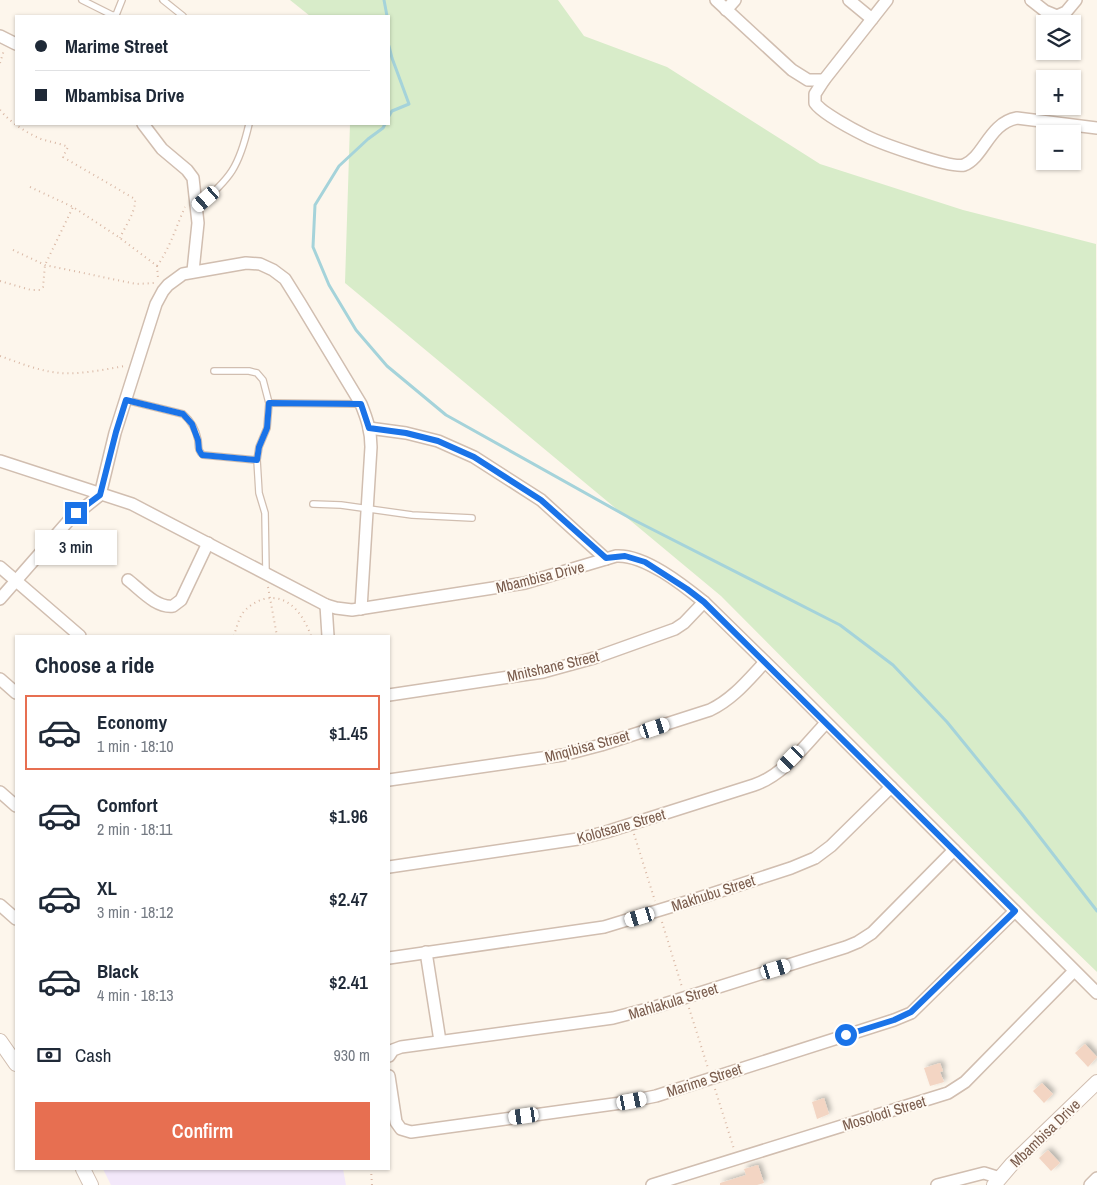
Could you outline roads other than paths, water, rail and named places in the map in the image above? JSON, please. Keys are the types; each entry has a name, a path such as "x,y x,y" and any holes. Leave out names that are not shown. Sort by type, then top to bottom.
{"street":[{"path":"716,0 792,70 808,80 824,80"},
{"path":"726,10 735,0"},
{"path":"848,0 872,19"},
{"path":"887,0 824,80 814,98 817,106 824,111 867,137 958,166 971,160 998,126 1012,118 1097,128"},
{"path":"1030,0 1045,11 1057,16 1066,12 1076,0"},
{"path":"144,125 162,149 187,170 193,178 198,223 193,271"},
{"path":"0,599 70,519 100,495 109,454 151,318 163,290 176,278 193,271 253,263 266,266 285,279 361,404 369,428 371,447 361,608"},
{"path":"369,428 406,433 438,441 474,457 541,500 606,558"},
{"name":"Mbambisa Drive","path":"0,461 132,504 326,604 344,609 525,583 606,558 625,556 645,562 704,602 1097,993"},
{"path":"128,580 157,603 163,606 173,606 181,600 208,543"},
{"path":"0,567 79,635"},
{"name":"Mnitshane Street","path":"390,695 521,676 594,658 675,629 684,623 704,602"},
{"path":"326,604 328,635"},
{"name":"Mnqibisa Street","path":"390,780 540,759 601,745 710,710 729,700 765,662"},
{"path":"0,679 15,692"},
{"name":"Kolotsane Street","path":"390,867 578,839 606,832 754,785 766,781 779,771 826,723"},
{"name":"Makhubu Street","path":"390,958 604,927 791,868 815,858 831,846 891,787"},
{"path":"0,792 15,805"},
{"name":"Mahlakula Street","path":"440,1041 613,1018 655,1007 846,947 865,939 872,933 954,850"},
{"path":"0,905 15,918"},
{"name":"Marime Street","path":"390,1083 396,1122 401,1129 411,1132 621,1103 656,1096 894,1020 911,1012 1015,911"},
{"path":"390,1054 393,1050 401,1047 440,1041 426,952"},
{"name":"Mosolodi Street","path":"652,1185 935,1097 957,1088 1074,971"},
{"path":"0,1041 15,1060"},
{"name":"Mbambisa Drive","path":"997,1181 1097,1082"},
{"path":"84,1170 91,1185"},
{"path":"937,1185 984,1173 997,1181"},
{"path":"1090,1185 1097,1178"}],"lane":[{"path":"82,0 112,15 116,15 122,0"},
{"path":"163,0 182,15"},
{"path":"197,207 215,192 235,169 249,125"},
{"path":"214,371 250,371 257,373 263,380 269,403 267,428 259,447 257,460 260,493 265,512 266,572"},
{"path":"126,400 183,414 192,424 202,455 257,460"},
{"path":"269,403 361,404"},
{"path":"314,504 368,508 412,515 472,518"}],"waterway":[{"path":"384,0 387,15"},
{"path":"390,50 409,104 392,111 390,114"},
{"path":"384,125 339,166 315,205 313,247 329,285 356,330 387,366 446,415 630,518 840,625 893,665 947,722 1022,814 1097,911"}]}
